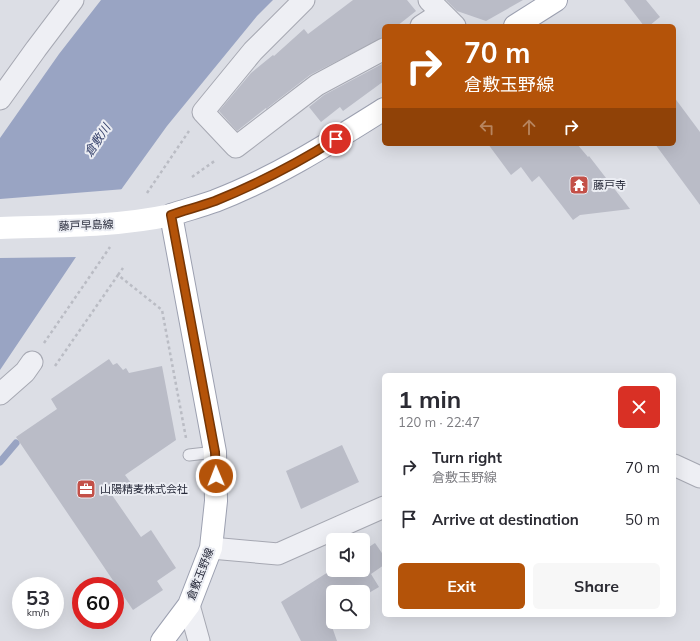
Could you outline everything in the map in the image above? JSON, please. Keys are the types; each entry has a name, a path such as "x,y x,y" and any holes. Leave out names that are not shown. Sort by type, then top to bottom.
{"main road":[{"path":"518,24 556,0"},
{"path":"171,215 215,201 312,154 382,109"},
{"name":"藤戸早島線","path":"0,228 112,224 171,215"},
{"name":"倉敷玉野線","path":"162,641 188,605 212,548 216,501 215,452 171,215"}],"street":[{"path":"0,99 74,0"},
{"path":"304,0 253,51 203,112 236,147 317,85 382,50"},
{"path":"424,24 442,13"},
{"path":"0,394 25,372 32,362"},
{"path":"676,466 700,477"},
{"path":"212,548 278,554 382,508"},
{"path":"188,605 199,641"}],"lane":[{"path":"189,455 215,452"}],"path":[{"path":"147,193 203,112"},
{"path":"192,177 236,147"},
{"path":"32,362 110,247"},
{"path":"53,369 123,268"},
{"path":"118,275 162,310 189,455"}],"water":[{"name":"倉敷川","path":"101,0 273,0 257,16 167,126 123,187 0,370 0,138 59,54"}],"pier":[{"path":"125,189 79,257 0,258 0,199"}],"building":[{"path":"353,0 407,0 416,11 400,24 382,24 382,38 310,75 237,131 219,111 251,73 273,55 274,56 304,29 308,34"},
{"path":"446,0 523,0 486,21 457,11"},
{"path":"624,0 646,0 660,17 651,24 642,24"},
{"path":"382,64 382,82 343,111 340,107 321,122 309,107 324,95"},
{"path":"676,100 700,132 700,205 656,146 676,146"},
{"name":"藤戸寺","path":"489,146 579,146 588,157 589,156 630,209 580,215 573,220 539,176 532,182 521,167 511,175"},
{"name":"山陽精麦株式会社","path":"109,359 113,365 117,363 123,370 126,368 129,373 162,366 176,440 125,475 131,483 112,495 141,537 151,530 176,568 157,581 163,590 133,610 124,597 124,577 111,577 16,437 57,409 51,399"},
{"path":"342,445 359,482 301,509 286,471"},
{"path":"375,543 382,553 382,566 371,574 379,587 370,592 370,585 326,585 326,629 333,629 337,641 301,641 281,602 326,573 326,577 370,577 370,546"}],"waterway":[{"path":"0,462 16,443"}],"place":[{"name":"藤戸寺","path":"579,185"},
{"name":"山陽精麦株式会社","path":"86,489"}],"route":[{"path":"216,476 215,452 171,215 215,201 312,154 336,139"}]}
